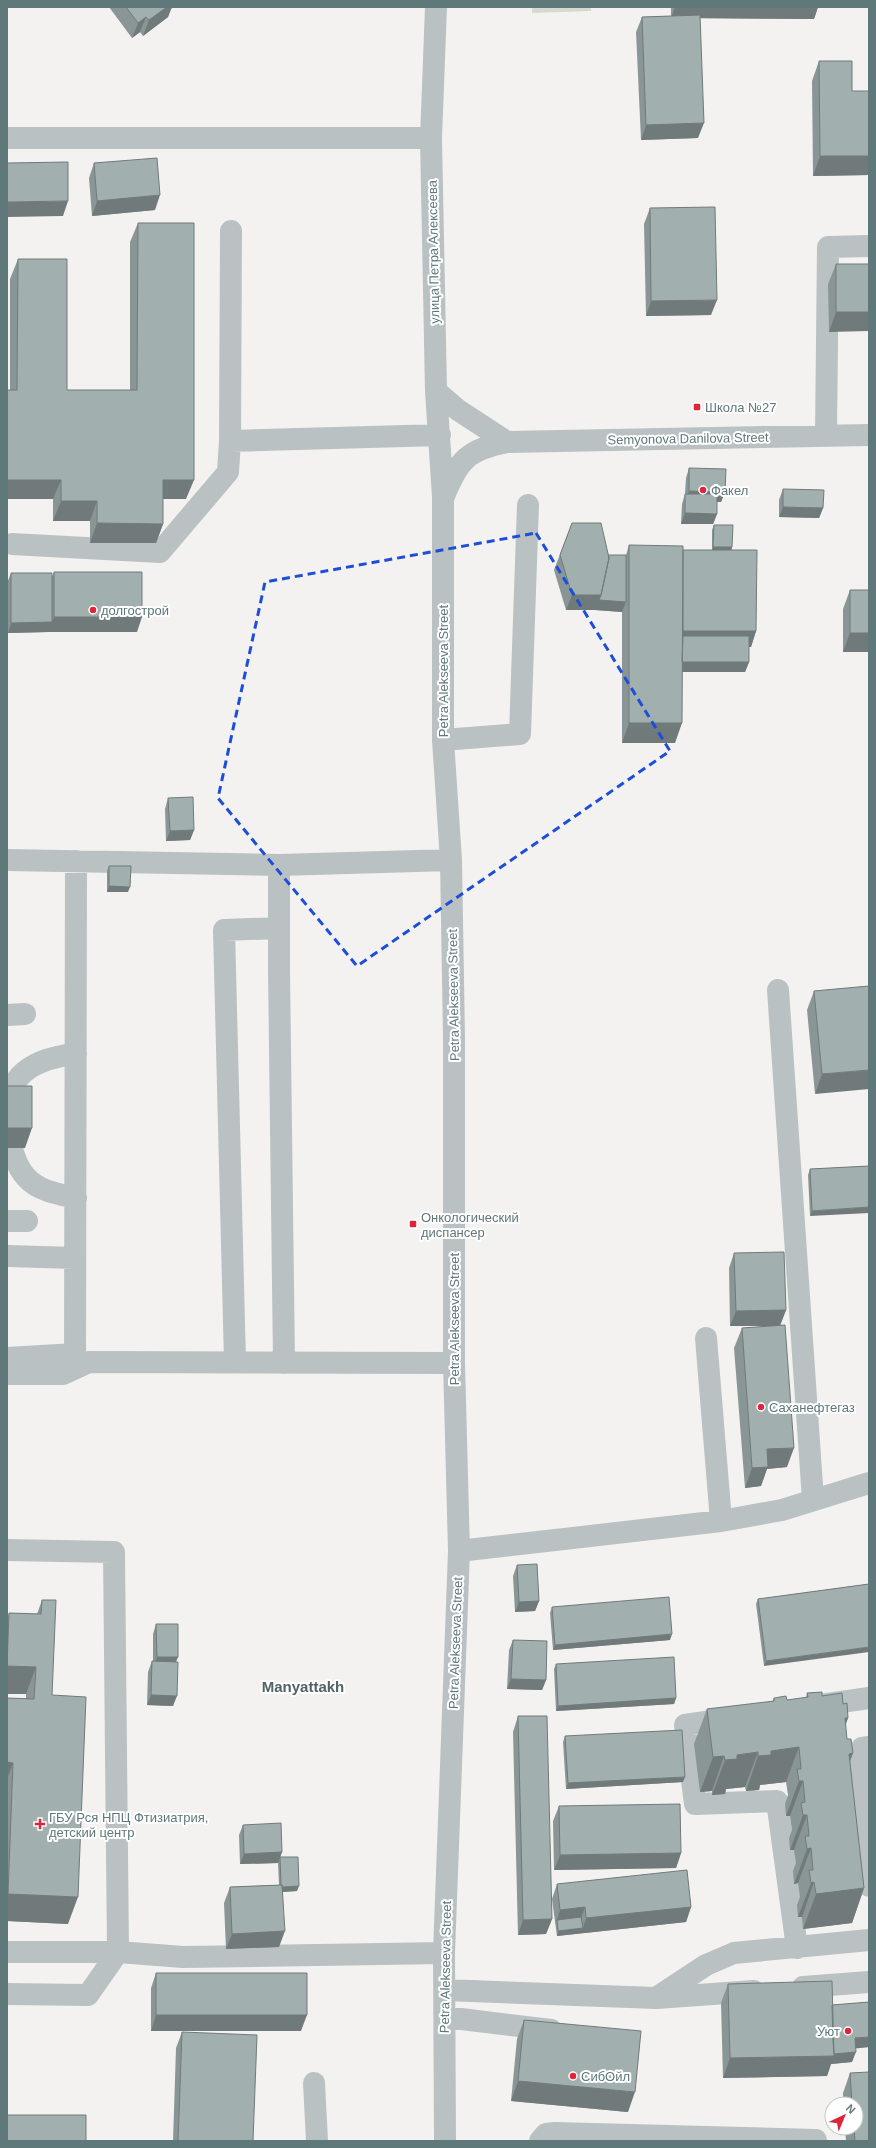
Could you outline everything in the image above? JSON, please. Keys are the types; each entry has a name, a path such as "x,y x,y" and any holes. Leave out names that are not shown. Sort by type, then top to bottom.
{"street":[{"name":"улица Петра Алексеева","path":"436,7 431,138 436,391 443,497"},
{"path":"7,138 431,138"},
{"path":"12,544 160,552 228,472 230,441 232,231"},
{"path":"826,435 828,247 869,246"},
{"path":"436,391 458,410 507,442"},
{"path":"230,441 440,435"},
{"name":"Semyonova Danilova Street","path":"443,497 454,472 465,458 484,447 507,442 869,435"},
{"name":"Petra Alekseeva Street","path":"443,497 443,740 451,860 454,1038 454,1363 459,1551 444,1952 445,2141"},
{"path":"443,740 520,734 528,505"},
{"path":"7,860 280,865 451,860"},
{"path":"7,1374 63,1374 75,1361 76,861"},
{"path":"280,865 279,928 284,1363"},
{"path":"235,1362 224,930 279,928"},
{"path":"778,990 813,1500"},
{"path":"76,1054 42,1061 19,1076 10,1097 8,1136 13,1158 26,1178 50,1193 76,1198"},
{"path":"8,1256 75,1258"},
{"path":"706,1338 721,1521"},
{"path":"7,1343 27,1344 29,1357"},
{"path":"7,1358 29,1357 89,1362 454,1363"},
{"path":"459,1551 721,1521 782,1510 869,1483"},
{"path":"7,1550 114,1552 118,1952 88,1995 7,1994"},
{"path":"792,1709 869,1698"},
{"path":"754,1715 685,1725 695,1804 777,1801 797,1948"},
{"path":"869,1747 862,1748 859,1754 869,1886"},
{"path":"656,1998 706,1965 734,1953 869,1940"},
{"path":"7,1952 118,1952 184,1957 444,1952"},
{"path":"445,1990 656,1998 869,1982"},
{"path":"445,2017 569,2032"},
{"path":"314,2083 317,2141"},
{"path":"540,2141 546,2134 555,2133 816,2140"}],"highlighted area":[{"path":"536,533 670,751 357,966 218,798 265,582"}],"shaded area":[{"path":"532,7 591,7 591,11 532,13"}],"building":[{"path":"126,7 167,7 149,20 146,17 138,23"},
{"path":"700,15 704,123 646,125 642,17"},
{"path":"819,61 852,61 852,91 869,91 869,156 820,156"},
{"path":"157,158 160,195 97,201 94,163"},
{"path":"68,162 68,201 7,202 7,163"},
{"path":"715,207 717,300 651,301 650,208"},
{"path":"138,223 194,223 194,480 163,480 163,524 97,523 97,501 61,501 61,480 7,480 7,390 17,390 18,259 67,259 67,390 137,390"},
{"path":"836,264 869,264 869,312 836,312"},
{"path":"689,468 726,469 725,492 689,491"},
{"path":"783,489 824,490 823,508 783,507"},
{"path":"685,494 717,494 717,514 685,513"},
{"path":"572,523 601,523 609,558 601,595 572,595 560,555"},
{"path":"714,525 733,525 732,547 713,547"},
{"path":"629,545 683,546 682,723 629,723"},
{"path":"683,550 757,550 756,631 683,631"},
{"path":"608,555 626,555 626,602 599,600 609,558"},
{"name":"долгострой","path":"54,572 142,572 142,617 54,617"},
{"path":"11,573 52,573 52,622 11,623"},
{"path":"850,590 869,590 869,633 850,633"},
{"path":"683,636 749,636 749,662 682,662"},
{"path":"193,797 194,830 170,831 168,798"},
{"path":"109,866 131,866 130,887 109,886"},
{"path":"869,986 869,1070 822,1074 814,991"},
{"path":"7,1086 32,1086 32,1128 7,1128"},
{"path":"869,1166 869,1207 812,1211 810,1169"},
{"path":"784,1252 786,1310 736,1311 734,1253"},
{"name":"Саханефтегаз","path":"785,1325 794,1448 767,1449 768,1467 752,1468 742,1328"},
{"path":"537,1564 539,1601 519,1602 517,1565"},
{"path":"869,1584 869,1647 766,1661 758,1599"},
{"path":"669,1597 672,1634 555,1645 552,1607"},
{"name":"ГБУ Рся НПЦ Фтизиатрия, детский центр","path":"42,1600 56,1600 52,1695 86,1697 78,1897 8,1894 13,1763 7,1762 7,1698 34,1699 36,1667 7,1666 9,1613 41,1614"},
{"path":"156,1624 178,1624 178,1657 157,1657"},
{"path":"513,1640 547,1641 546,1680 511,1679"},
{"path":"674,1657 676,1698 558,1706 556,1664"},
{"path":"152,1661 178,1662 177,1696 151,1695"},
{"path":"822,1692 822,1696 842,1693 843,1704 847,1703 848,1718 845,1718 847,1739 851,1739 853,1753 849,1754 864,1888 816,1894 814,1882 811,1883 809,1870 813,1870 811,1848 807,1849 805,1836 809,1836 807,1815 803,1815 801,1803 805,1802 803,1781 799,1781 797,1769 801,1769 799,1747 771,1751 771,1755 758,1756 758,1752 737,1755 737,1759 725,1760 724,1756 713,1757 707,1709 774,1701 774,1698 786,1696 787,1700 808,1697 807,1693"},
{"path":"518,1716 547,1716 552,1919 523,1920"},
{"path":"682,1730 685,1777 568,1783 565,1736"},
{"path":"680,1804 681,1853 560,1855 559,1806"},
{"path":"281,1823 282,1852 244,1854 243,1825"},
{"path":"280,1857 298,1857 299,1886 283,1887 281,1885"},
{"path":"687,1870 691,1907 586,1918 585,1907 560,1910 557,1884"},
{"path":"282,1885 285,1931 232,1934 230,1887"},
{"path":"581,1917 583,1928 558,1931 557,1920"},
{"path":"156,1973 307,1973 307,2015 156,2015"},
{"path":"832,1981 834,2056 730,2058 728,1984"},
{"name":"Уют","path":"869,2002 869,2037 855,2038 856,2052 834,2054 832,2005"},
{"name":"СибОйл","path":"524,2020 641,2031 635,2092 518,2081"},
{"path":"182,2032 257,2035 253,2141 178,2141"},
{"path":"869,2072 869,2141 855,2141 855,2136 864,2136 864,2096 851,2096 850,2073"},
{"path":"7,2115 86,2115 86,2141 7,2141"}],"place":[{"name":"Школа №27","path":"697,407"},
{"name":"Факел","path":"703,490"},
{"name":"долгострой","path":"93,610"},
{"name":"Онкологический диспансер","path":"413,1224"},
{"name":"Саханефтегаз","path":"761,1407"},
{"name":"ГБУ Рся НПЦ Фтизиатрия, детский центр","path":"40,1824"},
{"name":"Уют","path":"848,2031"},
{"name":"СибОйл","path":"573,2076"}],"district":[{"name":"Manyattakh","path":"303,1687"}]}
